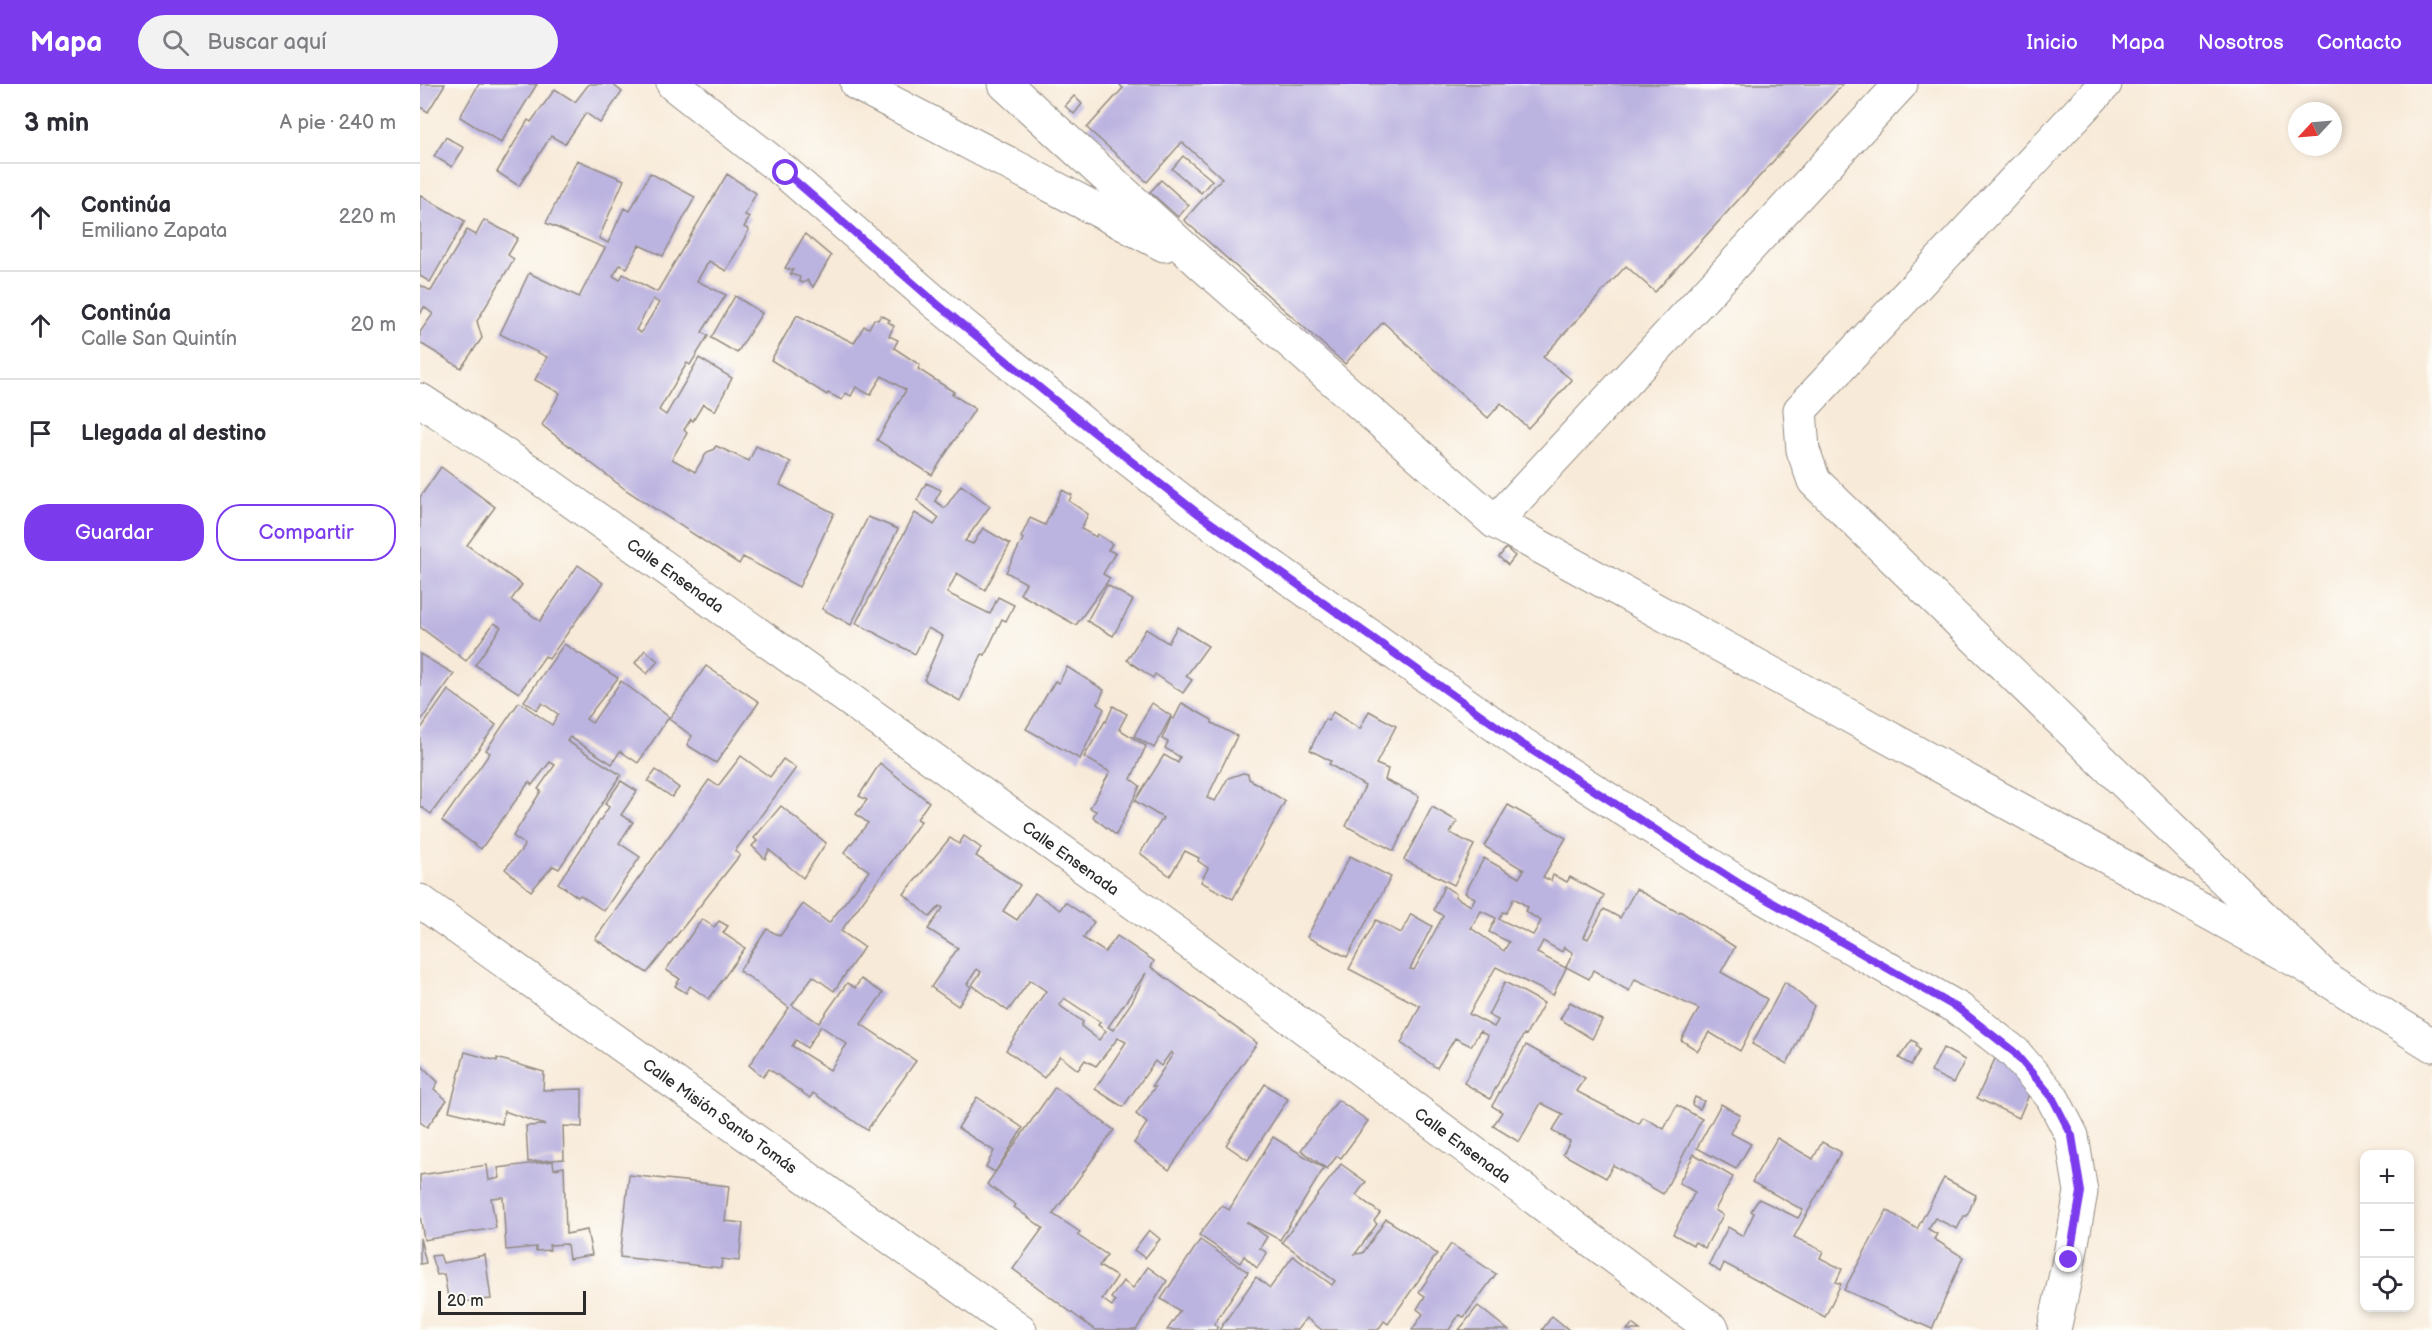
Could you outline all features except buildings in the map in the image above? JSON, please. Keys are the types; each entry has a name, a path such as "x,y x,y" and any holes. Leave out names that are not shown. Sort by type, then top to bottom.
{"street":[{"path":"673,84 786,173 936,303 1090,429 1200,515 1519,742 1740,884 1959,1009 2014,1052 2052,1097 2072,1136 2081,1192 2054,1330"},
{"path":"857,84 1205,267"},
{"path":"1005,84 1205,267 1495,522 2327,980 2432,1045"},
{"path":"1495,522 1901,84"},
{"path":"2105,84 1800,410 1803,450 1814,481 2327,980"},
{"name":"Calle Ensenada","path":"420,400 534,474 1179,935 1713,1330"},
{"name":"Calle Misión Santo Tomás","path":"420,901 1020,1330"}],"route":[{"path":"786,173 936,303 1090,429 1200,515 1519,742 1740,884 1959,1009 2014,1052 2052,1097 2072,1136 2081,1192 2069,1260"}]}
